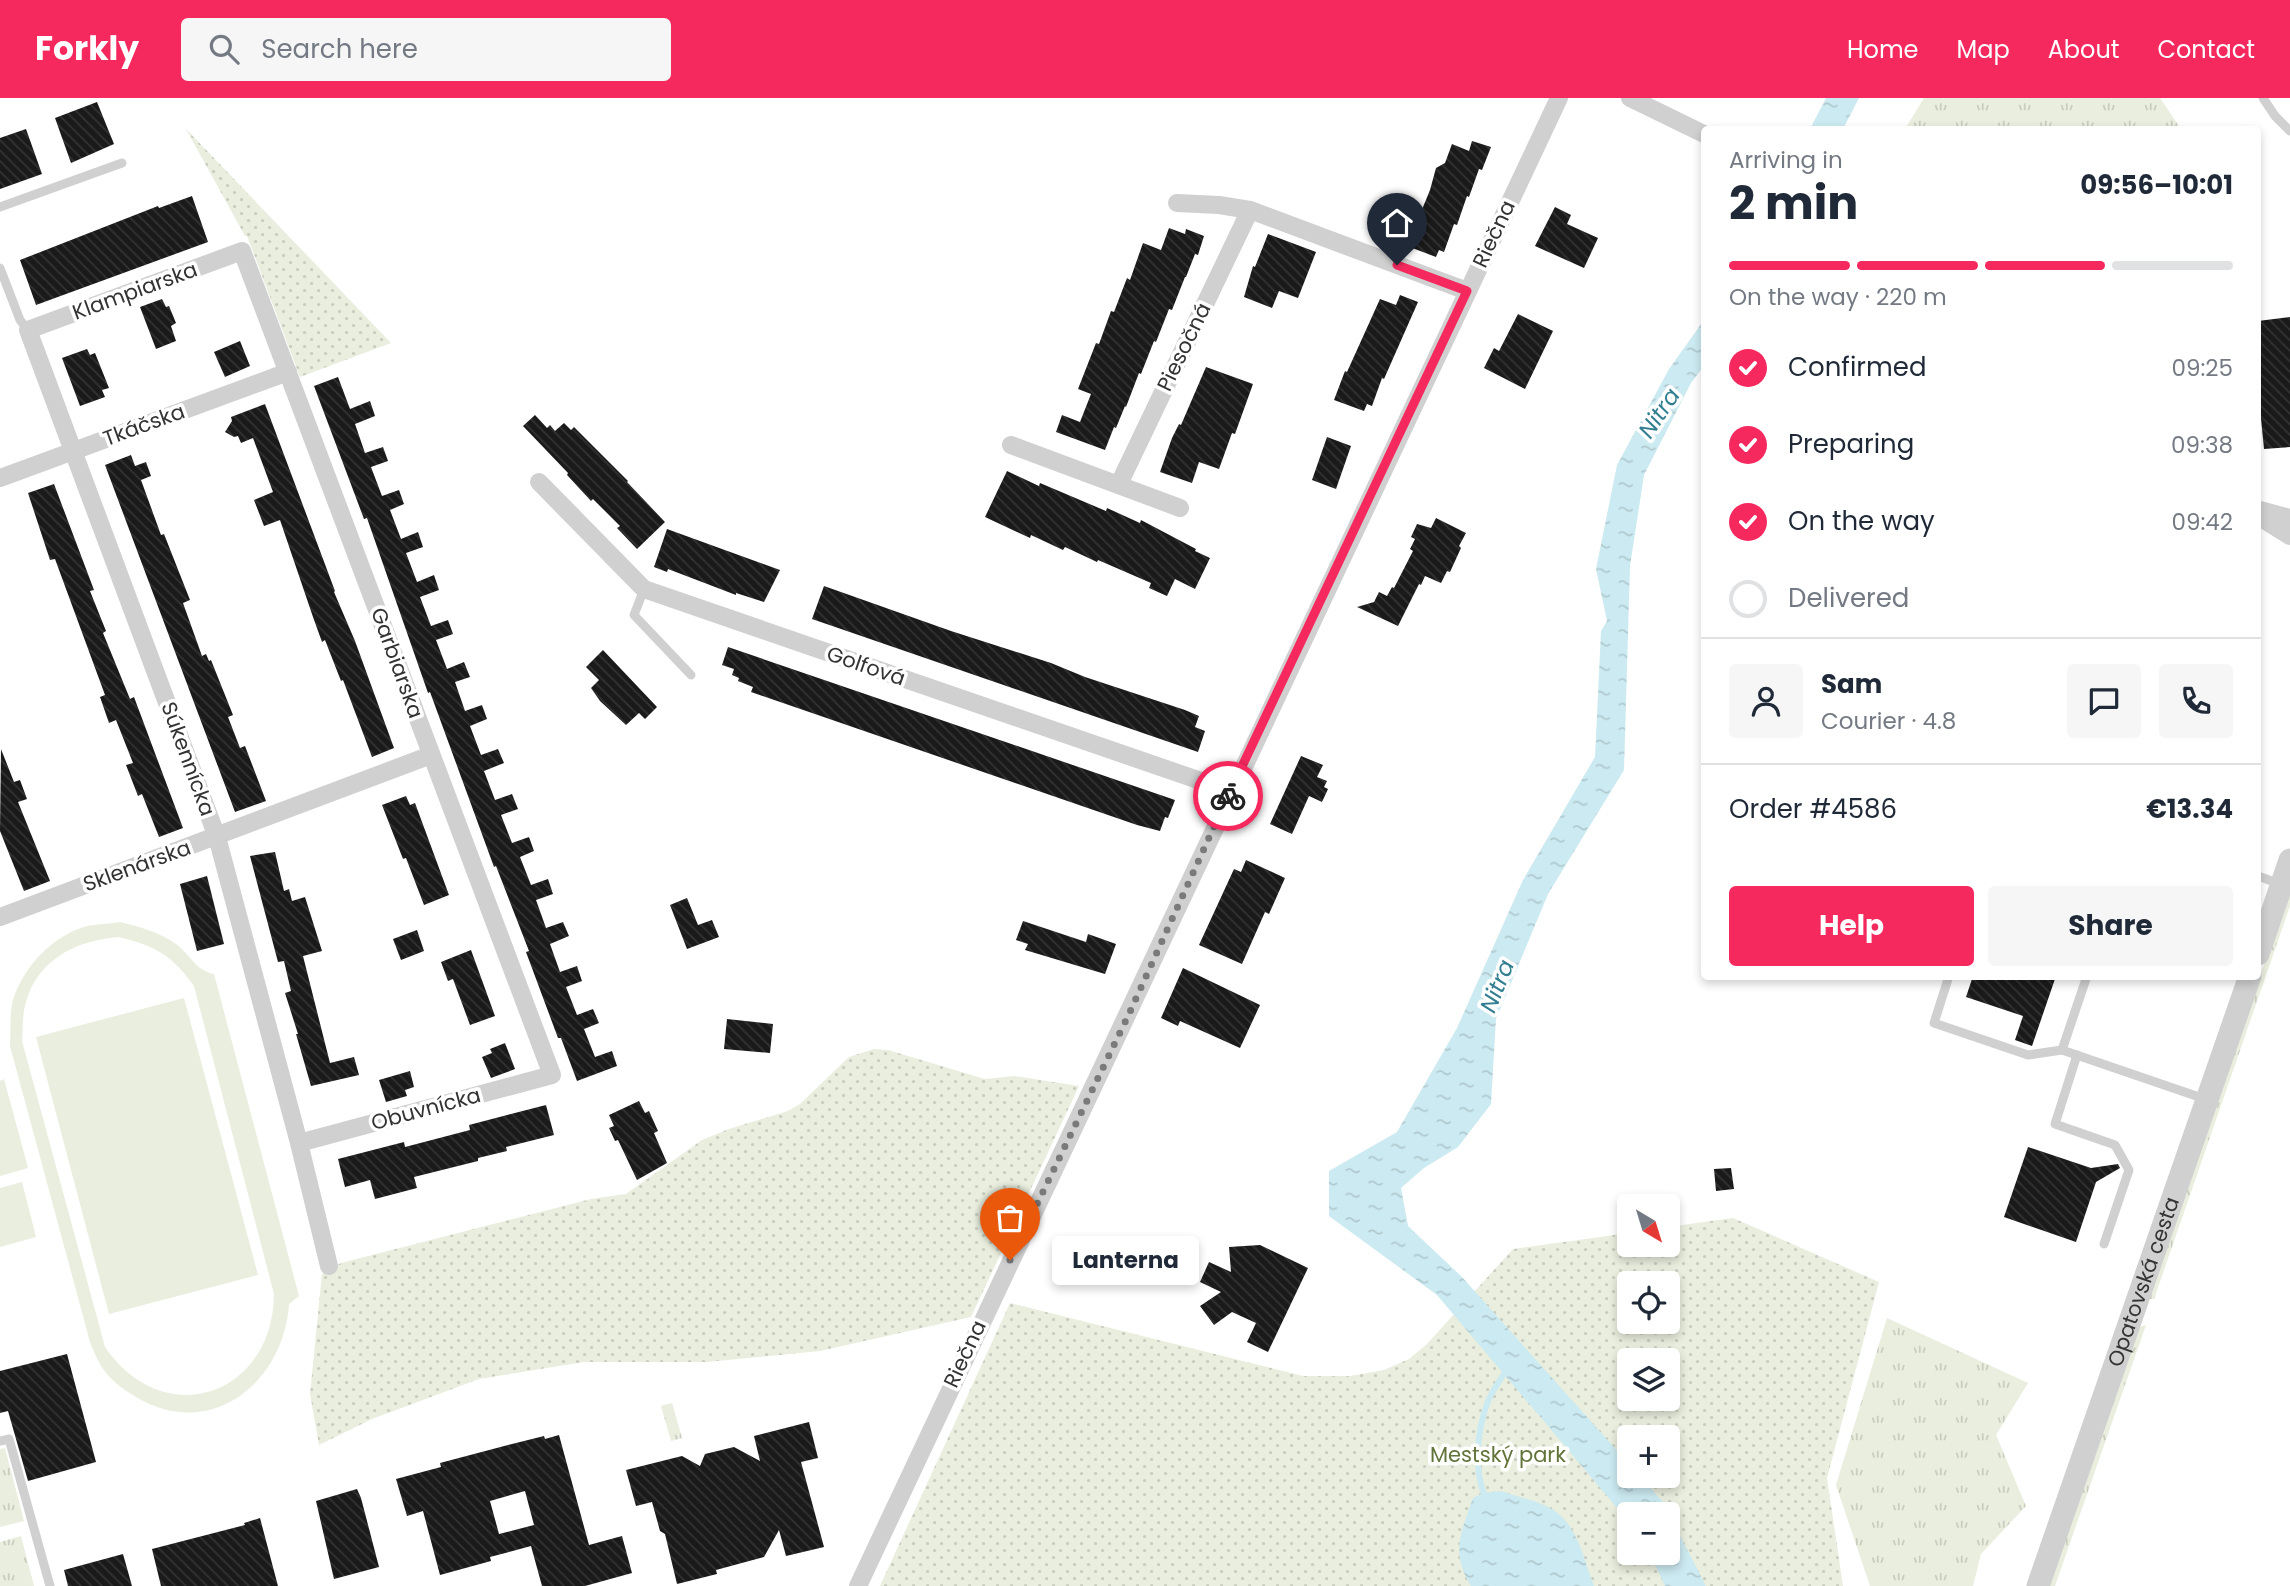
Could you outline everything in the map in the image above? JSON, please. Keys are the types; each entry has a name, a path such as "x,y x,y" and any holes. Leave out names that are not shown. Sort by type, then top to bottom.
{"street":[{"name":"Riečna","path":"858,1586 992,1298 1128,1016 1230,791 1559,98"},
{"path":"1630,98 1701,133"},
{"path":"1177,203 1250,210 1467,291"},
{"name":"Piesočná","path":"1119,484 1250,210"},
{"name":"Klampiarska","path":"28,330 242,251"},
{"name":"Garbiarska","path":"242,251 552,1075"},
{"name":"Súkennícka","path":"28,330 217,837 329,1266"},
{"name":"Tkáčska","path":"0,478 288,372"},
{"path":"1011,445 1180,508"},
{"name":"Golfová","path":"539,482 644,589 1230,791"},
{"path":"2261,510 2290,518"},
{"path":"2261,518 2290,536"},
{"name":"Sklenárska","path":"1,915 217,837 431,755"},
{"path":"2261,945 2290,860"},
{"name":"Opatovská cesta","path":"2038,1586 2249,980"},
{"name":"Obuvnícka","path":"299,1143 552,1075"}],"lane":[{"path":"2263,98 2275,116 2290,131"},
{"path":"0,207 122,163"},
{"name":"Súkennícka","path":"0,268 20,320 28,330"},
{"path":"644,589 634,615 691,675"},
{"path":"2261,877 2282,884"},
{"path":"1948,980 1934,1023 2028,1055 2062,1050 2207,1100"},
{"path":"2062,1050 2086,980"},
{"path":"2077,1055 2054,1124 2115,1145 2129,1170 2104,1244"},
{"path":"0,1441 9,1439 50,1586"}],"green space":[{"path":"1924,98 2160,98 2179,126 1907,126"},
{"path":"186,129 391,343 300,377 247,236"},
{"path":"2290,889 2290,906 2154,1299 2148,1299 2258,980 2261,980 2261,973"},
{"path":"120,922 163,936 176,944 202,969 214,974 299,1296 289,1304 284,1332 274,1358 258,1380 239,1397 216,1408 191,1412 164,1409 119,1386 98,1361 90,1342 10,1046 12,1003 19,985 33,963 52,944 75,930","holes":["119,937 162,953 194,986 274,1294 269,1329 255,1357 236,1378 211,1391 184,1395 156,1389 129,1374 105,1347 22,1041 26,1002 32,987 50,963 61,954 88,942"]},
{"path":"184,998 258,1275 109,1314 36,1037"},
{"path":"874,1049 888,1050 985,1079 1014,1076 1079,1086 971,1317 820,1351 707,1362 584,1362 479,1379 372,1419 319,1445 310,1394 322,1274 341,1263 591,1199 626,1194 702,1140 788,1111 800,1104 849,1057"},
{"path":"4,1079 28,1168 0,1176 0,1081"},
{"path":"22,1182 36,1237 0,1247 0,1188"},
{"name":"Mestský park","path":"1733,1218 1879,1282 1827,1478 1843,1586 880,1586 1010,1303 1303,1376 1350,1376 1384,1370 1409,1359 1427,1344 1513,1249 1617,1235 1617,1257 1680,1257 1680,1225"},
{"path":"1887,1318 2028,1383 1996,1435 2026,1506 1981,1554 1973,1586 1870,1586 1836,1485"},
{"path":"2146,1325 2055,1586 2049,1586 2139,1327"},
{"path":"672,1403 682,1438 671,1441 661,1406"},
{"path":"5,1448 24,1521 0,1527 0,1449"},
{"path":"21,1536 34,1586 0,1586 0,1542"}],"water":[{"path":"1826,98 1859,98 1845,126 1812,126"},
{"name":"Nitra","path":"1701,324 1701,370 1691,383 1644,475 1630,566 1624,770 1548,894 1496,1019 1491,1104 1458,1147 1424,1168 1401,1188 1408,1226 1462,1277 1617,1451 1617,1488 1650,1488 1663,1502 1617,1502 1617,1508 1437,1295 1329,1216 1329,1171 1397,1132 1457,1028 1523,880 1595,757 1601,631 1607,621 1596,569 1617,465 1669,369"},
{"path":"1501,1491 1541,1504 1562,1517 1579,1544 1594,1586 1471,1586 1459,1552 1465,1522 1473,1498 1483,1493"},
{"path":"1680,1536 1706,1586 1665,1586 1655,1565 1680,1565"}],"building":[{"path":"97,102 114,144 71,163 55,118"},
{"path":"26,129 42,174 0,189 0,138"},
{"path":"1472,141 1491,147 1482,170 1479,169 1469,197 1467,196 1457,225 1454,224 1444,252 1439,250 1436,257 1407,246 1436,168 1445,163 1452,144 1469,151"},
{"path":"192,196 208,242 36,305 20,260 158,206 159,208"},
{"path":"1555,207 1571,215 1567,224 1598,238 1584,268 1535,246"},
{"path":"1169,228 1185,234 1186,229 1204,236 1198,255 1195,254 1172,310 1169,309 1105,450 1056,432 1062,415 1080,422 1091,394 1078,389 1096,343 1099,344 1127,278 1130,280 1143,243 1161,250"},
{"path":"1268,234 1316,252 1298,298 1279,291 1272,308 1244,297 1253,266 1255,267"},
{"path":"1400,295 1418,302 1384,379 1382,378 1372,406 1367,404 1364,411 1334,400 1380,299 1396,305"},
{"path":"162,299 166,307 169,306 176,323 171,326 176,341 156,349 140,307"},
{"path":"1518,314 1553,331 1525,389 1484,368 1494,348 1499,351"},
{"path":"2290,317 2290,447 2264,449 2261,418 2261,321"},
{"path":"240,341 250,366 225,377 214,352"},
{"path":"87,349 90,355 95,353 109,388 102,390 105,397 80,406 62,358"},
{"path":"1206,367 1253,384 1219,469 1199,462 1192,483 1160,472 1172,438 1179,424 1181,425"},
{"path":"338,377 350,409 370,401 375,416 355,424 365,453 383,447 388,461 371,467 382,496 399,490 404,504 390,510 401,539 418,532 423,547 406,553 417,582 434,575 439,590 420,597 431,626 448,620 453,634 436,640 447,669 464,662 470,677 455,682 465,711 482,705 487,719 470,726 481,755 498,749 504,763 484,771 495,800 512,794 518,809 501,815 512,843 529,837 534,851 520,857 531,885 548,879 553,894 536,900 546,928 563,922 569,936 550,944 560,972 577,966 582,981 566,987 577,1015 593,1009 599,1023 584,1029 595,1057 612,1051 617,1066 577,1081 561,1038 558,1038 526,952 529,951 496,866 494,867 430,692 428,693 367,518 364,519 314,386"},
{"path":"265,404 394,748 372,757 343,680 341,681 325,640 322,642 280,520 264,526 254,500 273,492 253,438 241,443 238,436 234,437 225,432 232,421 231,417"},
{"path":"535,415 547,428 550,425 555,431 564,423 571,430 574,427 665,522 637,549 617,528 620,526 593,499 591,501 523,426"},
{"path":"1327,437 1351,446 1336,489 1312,480"},
{"path":"131,455 135,466 146,462 151,476 141,480 161,535 164,534 190,600 183,603 202,656 206,654 209,661 211,660 233,715 228,717 240,748 245,746 266,801 235,812 105,465"},
{"path":"1007,471 1106,511 1107,508 1140,523 1141,520 1196,549 1195,551 1210,558 1195,589 1175,579 1167,596 1149,588 1151,583 1065,547 1063,550 1031,535 1030,538 985,517"},
{"path":"54,484 94,590 90,591 106,631 103,633 130,699 134,697 183,828 159,837 142,794 138,796 126,765 133,763 116,720 109,723 100,697 105,695 55,559 50,560 28,493"},
{"path":"1436,518 1466,533 1450,572 1447,571 1441,583 1425,576 1398,626 1357,607 1374,602 1379,592 1387,596 1413,551 1410,549 1415,539 1411,537 1417,524 1431,528"},
{"path":"667,529 780,570 764,602 736,595 668,569 667,572 654,567"},
{"path":"824,586 1199,716 1195,727 1205,731 1198,752 812,619"},
{"path":"728,647 1175,800 1160,831 1137,825 751,692 753,687 738,681 739,678 732,675 734,669 722,665"},
{"path":"603,650 657,707 645,719 639,713 626,725 600,701 591,688 599,680 586,667"},
{"path":"1,749 14,782 20,780 27,799 18,802 50,881 24,891 0,831"},
{"path":"1301,756 1323,765 1317,777 1327,781 1324,787 1328,789 1322,802 1309,796 1292,834 1270,824"},
{"path":"406,796 410,805 415,803 449,895 424,905 382,805"},
{"path":"275,852 284,891 289,889 292,901 305,897 322,951 303,956 330,1063 354,1057 359,1075 311,1086 285,993 291,991 284,961 278,962 250,856"},
{"path":"1246,860 1285,878 1269,914 1265,912 1242,964 1199,945 1234,869 1241,872"},
{"path":"207,876 224,944 197,951 180,884"},
{"path":"687,898 698,925 712,920 719,937 687,949 670,905"},
{"path":"1023,921 1086,942 1088,934 1116,944 1105,974 1025,950 1028,944 1016,940"},
{"path":"417,930 424,951 401,960 393,939"},
{"path":"471,950 495,1016 470,1025 453,979 448,981 441,962"},
{"path":"1183,968 1260,1005 1240,1048 1180,1021 1178,1026 1161,1018"},
{"path":"1972,980 2055,980 2032,1046 2015,1040 2023,1016 1966,997"},
{"path":"727,1019 773,1024 770,1053 724,1049"},
{"path":"505,1043 515,1069 491,1078 482,1057 492,1053 490,1049"},
{"path":"410,1071 414,1087 405,1090 407,1096 386,1102 379,1080"},
{"path":"639,1101 645,1113 649,1111 658,1131 654,1133 667,1163 637,1180 618,1140 615,1141 609,1128 614,1126 609,1115"},
{"path":"546,1105 554,1135 506,1147 507,1151 478,1158 478,1161 414,1177 417,1188 375,1199 370,1180 345,1187 338,1159 404,1142 405,1147 470,1130 469,1125"},
{"path":"2028,1147 2091,1168 2118,1164 2120,1168 2096,1182 2076,1242 2004,1217"},
{"path":"1731,1168 1734,1189 1716,1191 1714,1169"},
{"path":"1260,1245 1308,1268 1268,1352 1247,1342 1256,1323 1232,1312 1214,1325 1200,1306 1221,1292 1200,1282 1209,1262 1231,1272 1229,1247"},
{"path":"67,1354 96,1462 28,1481 8,1411 0,1413 0,1371"},
{"path":"809,1422 818,1458 801,1462 824,1547 786,1556 779,1530 764,1557 716,1570 717,1574 677,1584 665,1534 660,1531 652,1502 636,1506 626,1470 682,1456 700,1466 705,1454 734,1447 760,1461 754,1436"},
{"path":"559,1435 589,1545 622,1536 632,1573 585,1586 542,1586 531,1546 490,1557 491,1561 440,1575 423,1511 407,1516 396,1479 441,1467 440,1463 544,1436 545,1439","holes":["525,1491 534,1525 499,1534 490,1501"]},
{"path":"357,1489 379,1567 334,1579 316,1501"},
{"path":"260,1518 278,1586 161,1586 152,1549 245,1525 244,1523"},
{"path":"123,1554 132,1586 68,1586 64,1570"}],"waterway":[{"path":"1486,1499 1478,1463 1481,1425 1488,1401 1508,1368"}],"way so far":[{"path":"1010,1260 1128,1016 1228,796"}],"place":[{"name":"Lanterna","path":"1010,1260"}],"route":[{"path":"1228,796 1467,291 1397,265"}]}
